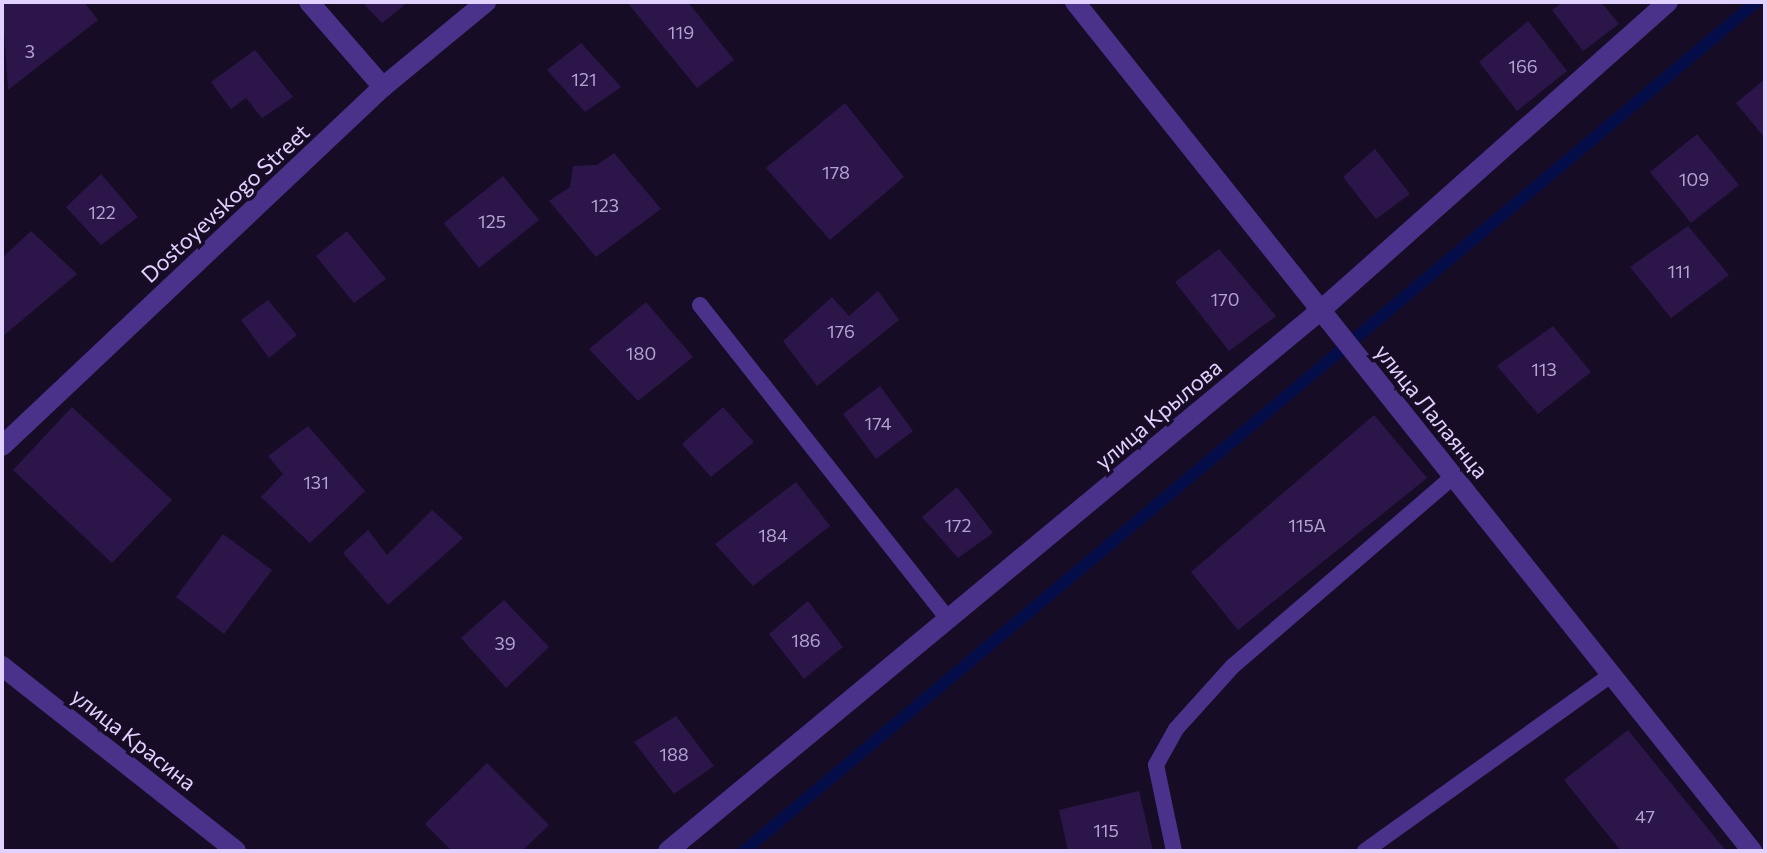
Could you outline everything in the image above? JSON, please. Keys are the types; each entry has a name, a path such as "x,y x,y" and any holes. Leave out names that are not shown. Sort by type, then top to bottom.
{"street":[{"path":"309,2 383,87"},
{"name":"Dostoyevskogo Street","path":"2,446 383,87 486,2"},
{"name":"улица Лалаянца","path":"1075,2 1752,851"},
{"name":"улица Крылова","path":"668,851 1321,310 1668,2"},
{"name":"улица Красина","path":"2,666 236,851"}],"lane":[{"path":"700,305 948,619"},
{"path":"1174,851 1156,765 1176,729 1233,666 1453,477"},
{"path":"1365,851 1611,675"}],"building":[{"path":"2,2 84,2 98,20 8,90"},
{"path":"362,2 408,2 382,23"},
{"path":"627,2 688,2 734,60 697,88"},
{"path":"1563,2 1601,2 1619,24 1583,51 1552,10"},
{"path":"1528,21 1567,71 1517,111 1479,62"},
{"path":"581,43 621,87 585,112 547,70"},
{"path":"255,50 293,97 262,118 246,98 231,109 211,82"},
{"path":"1765,79 1765,138 1736,103"},
{"path":"845,103 904,177 830,240 766,168"},
{"path":"1697,134 1739,185 1691,223 1650,172"},
{"path":"1375,149 1410,194 1376,219 1343,177"},
{"path":"614,153 661,209 596,257 549,201 570,187 573,166 597,165"},
{"path":"101,174 138,217 101,245 66,207"},
{"path":"503,176 539,220 479,268 444,223"},
{"path":"1688,226 1729,275 1671,318 1630,267"},
{"path":"31,231 77,274 2,337 2,258"},
{"path":"347,231 386,279 354,303 316,256"},
{"path":"1219,249 1276,316 1229,351 1175,282"},
{"path":"878,291 899,320 817,386 783,341 832,297 849,316"},
{"path":"268,300 297,335 269,358 241,320"},
{"path":"646,302 693,357 638,401 589,349"},
{"path":"1553,326 1591,372 1538,414 1497,366"},
{"path":"880,386 913,431 876,459 843,414"},
{"path":"72,407 172,500 112,563 13,470"},
{"path":"723,407 754,442 711,477 682,444"},
{"path":"1374,415 1427,478 1238,630 1191,572"},
{"path":"308,426 365,491 310,543 261,497 283,474 268,456"},
{"path":"796,482 830,526 753,586 715,544"},
{"path":"957,487 993,533 958,558 922,517"},
{"path":"432,510 463,538 388,605 343,553 368,530 387,555"},
{"path":"223,534 272,570 224,634 176,597"},
{"path":"504,600 549,647 506,688 461,638"},
{"path":"808,601 843,647 804,679 769,634"},
{"path":"676,716 714,766 674,794 634,742"},
{"path":"1628,730 1726,851 1621,851 1564,780"},
{"path":"487,763 549,825 522,851 452,851 425,824"},
{"path":"1139,791 1153,851 1068,851 1059,810"}],"waterway":[{"path":"744,851 1756,2"}]}
